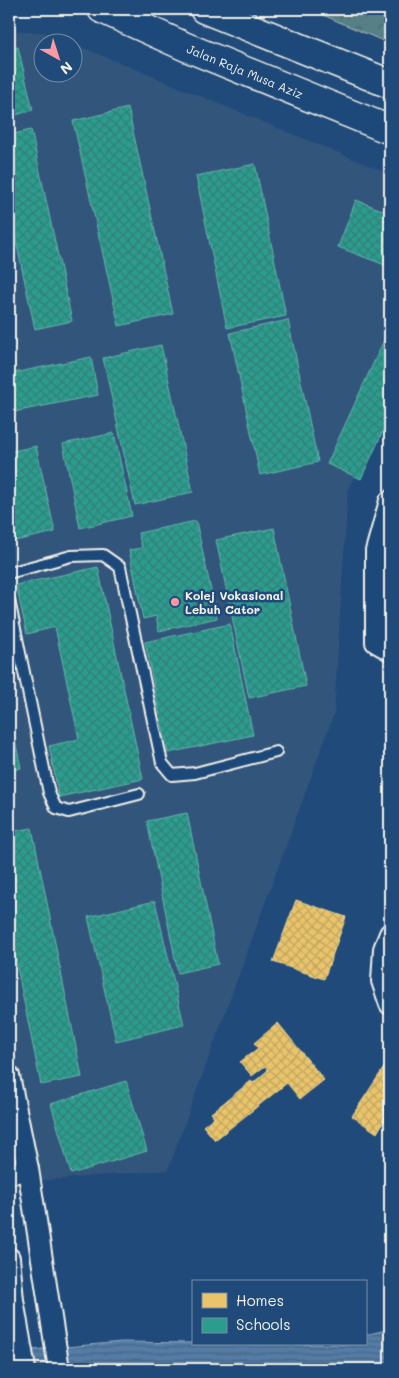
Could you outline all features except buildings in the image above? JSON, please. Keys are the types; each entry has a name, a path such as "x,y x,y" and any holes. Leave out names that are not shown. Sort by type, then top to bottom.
{"main road":[{"name":"Jalan Raja Musa Aziz","path":"102,9 186,47 390,130"},
{"path":"204,9 390,84"}],"street":[{"path":"390,501 376,551 376,642 390,650"},
{"path":"390,934 384,949 382,981 390,1004"},
{"path":"9,1076 18,1171 47,1293 59,1369"},
{"path":"9,1258 13,1300 25,1369"}],"lane":[{"path":"9,573 71,556 103,555 120,567 162,763 172,775 195,773 276,752"},
{"path":"9,600 49,793 56,808 70,812 139,794"}],"shaded area":[{"name":"Kolej Vokasional Lebuh Cator","path":"9,30 36,32 32,32 32,82 82,82 82,47 390,174 390,398 348,490 334,714 168,1170 38,1181 9,1031"},
{"path":"390,1329 390,1369 9,1369 9,1352 122,1342 192,1343 192,1346 366,1346 366,1335"}],"green space":[{"path":"309,9 390,9 390,44"}],"place":[{"name":"Kolej Vokasional Lebuh Cator","path":"175,602"}]}
